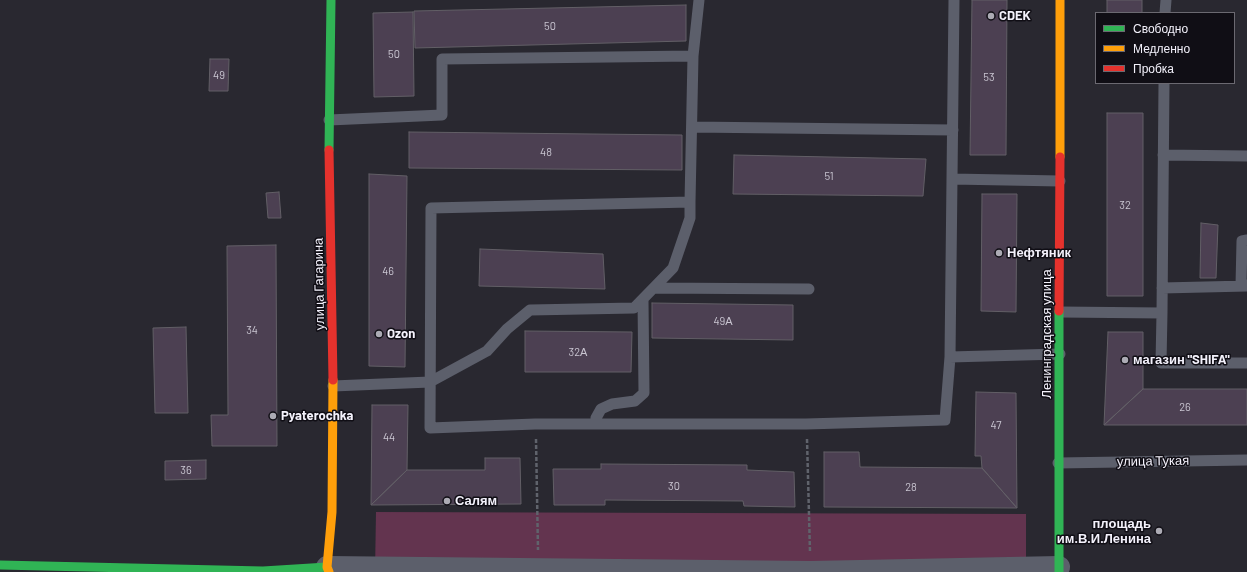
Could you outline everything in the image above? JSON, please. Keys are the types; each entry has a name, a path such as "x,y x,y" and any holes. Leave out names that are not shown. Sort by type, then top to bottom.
{"street":[{"name":"улица Гагарина","path":"326,570 332,512 333,386 329,120 331,0"},
{"name":"Ленинградская улица","path":"1059,569 1060,0"},
{"path":"0,565 262,571 538,568 811,572 1059,569"}],"lane":[{"path":"333,386 430,382 487,351 507,329 530,310 634,308 643,300 673,268 690,218 693,56 699,0"},
{"path":"690,202 431,208 430,428 536,424 598,424 621,427 945,420 950,357 954,0"},
{"path":"1165,12 1166,0"},
{"path":"329,120 442,115 442,59 693,56"},
{"path":"1164,84 1161,362 1247,364"},
{"path":"692,127 952,130"},
{"path":"1163,155 1247,156"},
{"path":"952,179 1060,181"},
{"path":"1247,240 1242,240 1241,285 1247,286"},
{"path":"1162,288 1247,286"},
{"path":"654,288 809,289"},
{"path":"598,424 596,418 601,409 612,404 635,401 644,393 643,300"},
{"path":"1060,312 1162,313"},
{"path":"950,357 1060,354"},
{"name":"улица Тукая","path":"1058,463 1247,460"}],"path":[{"path":"536,424 538,568"},
{"path":"806,424 811,572"}],"shaded area":[{"path":"376,512 1026,514 1026,572 375,572"}],"building":[{"path":"972,0 1007,0 1006,155 970,155"},
{"path":"1107,0 1142,0 1142,12 1107,12"},
{"path":"686,5 686,41 415,48 414,11"},
{"path":"413,12 414,96 374,97 373,13"},
{"path":"210,59 229,59 228,91 209,91"},
{"path":"1107,113 1143,113 1143,296 1107,296"},
{"path":"409,132 682,135 682,170 409,168"},
{"path":"734,155 926,159 923,196 733,194"},
{"path":"369,174 407,176 405,367 369,366"},
{"path":"279,192 281,218 268,218 266,193"},
{"name":"Нефтяник","path":"982,194 1017,194 1016,312 981,311"},
{"path":"1201,223 1218,225 1216,278 1200,278"},
{"path":"276,245 277,446 212,446 211,415 228,415 227,246"},
{"path":"480,249 603,254 605,289 479,286"},
{"path":"652,303 793,305 793,340 652,338"},
{"path":"186,327 188,413 155,413 153,328"},
{"path":"525,331 632,332 631,372 525,372"},
{"name":"магазин \"SHIFA\"","path":"1108,332 1143,332 1143,389 1104,425"},
{"path":"1143,389 1247,389 1247,425 1104,425"},
{"path":"976,392 1016,393 1017,508 982,468 981,456 975,456"},
{"path":"372,405 408,405 407,470 371,505"},
{"path":"824,452 859,452 860,467 982,468 1017,508 824,507"},
{"path":"485,458 520,458 521,504 371,505 407,470 485,470"},
{"path":"206,460 206,479 165,480 165,461"},
{"path":"601,464 747,465 747,470 794,472 795,507 744,506 743,501 605,500 605,505 554,505 553,469 601,469"}],"traffic: fast":[{"path":"329,150 331,0"},
{"path":"1059,311 1059,572"},
{"path":"0,565 263,571 327,567"}],"traffic: slow":[{"path":"1060,0 1060,157"},
{"path":"329,572 327,567 332,512 333,380"}],"traffic: jam":[{"path":"329,150 333,380"},
{"path":"1059,311 1060,157"}],"place":[{"name":"CDEK","path":"991,16"},
{"name":"Нефтяник","path":"999,253"},
{"name":"Ozon","path":"379,334"},
{"name":"магазин \"SHIFA\"","path":"1125,360"},
{"name":"Pyaterochka","path":"273,416"},
{"name":"Салям","path":"447,501"},
{"name":"площадь им.В.И.Ленина","path":"1159,531"}]}
